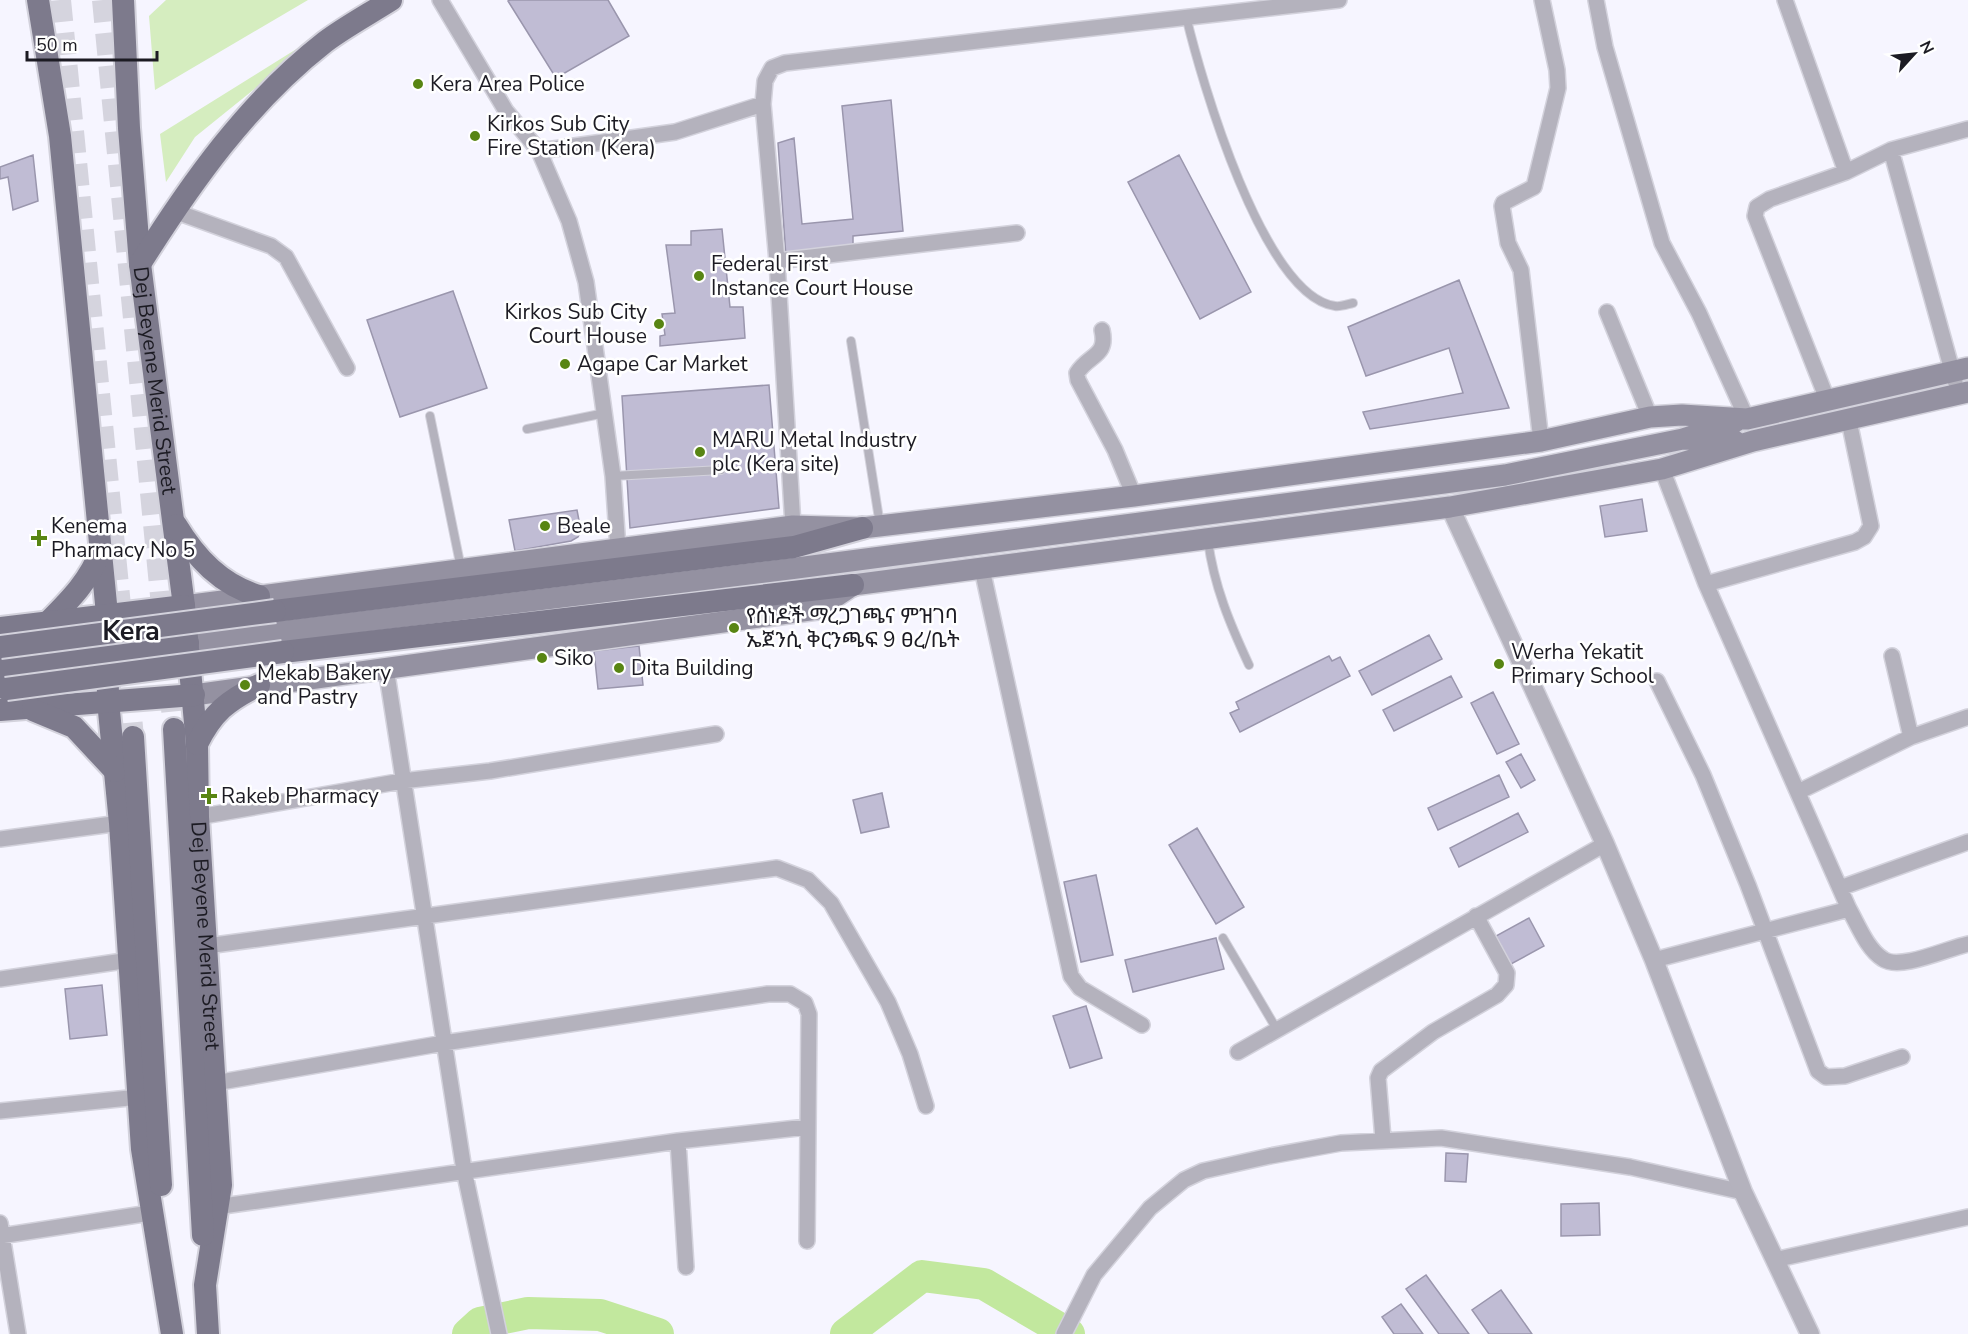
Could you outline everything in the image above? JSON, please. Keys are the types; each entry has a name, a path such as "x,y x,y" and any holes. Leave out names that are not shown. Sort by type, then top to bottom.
{"main road":[{"path":"38,0 60,136 107,614 108,702 120,823 142,1149 150,1213 173,1334"},
{"name":"Dej Beyene Merid Street","path":"123,0 129,128 140,264 194,694 198,816 221,1185 205,1285 208,1334"},
{"path":"140,264 206,164 266,95 325,42 391,0"},
{"path":"2,689 108,653 774,571 1495,476 1683,439 1747,419 1960,369"},
{"path":"2,689 283,652 982,569 1450,507 1662,469 1753,441 1849,421 1963,393"},
{"path":"0,647 267,604 461,568 793,526 871,527 1134,496 1541,441 1650,417 1682,415 1747,419"},
{"path":"1683,439 1753,441"},
{"path":"173,521 189,547 221,578 238,590 267,604"},
{"path":"0,628 184,606 267,604 794,547 871,527"},
{"path":"48,622 68,603 87,578 101,548"},
{"path":"26,707 194,694 818,609 853,585"},
{"path":"197,744 213,715 226,703 259,685"},
{"path":"2,689 26,707 74,727 115,771"},
{"path":"174,729 205,1285"},
{"path":"133,737 158,1149 173,1334"}],"street":[{"path":"440,0 506,111 539,151 569,221 586,282 613,476 618,549"},
{"path":"793,526 777,261 763,104 765,81 772,68 785,63 1186,16 1265,4 1339,0"},
{"path":"1541,441 1521,270 1508,243 1502,206 1503,203 1534,188 1558,88 1557,70 1542,0"},
{"path":"1596,0 1605,46 1662,243 1699,313 1747,419"},
{"path":"1785,0 1846,172"},
{"path":"539,151 675,132 763,104"},
{"path":"1827,399 1755,216 1757,207 1770,199 1846,172 1891,150 1968,129"},
{"path":"1891,150 1960,369 1963,393"},
{"path":"174,211 271,246 286,256 346,368"},
{"path":"777,261 1017,233"},
{"path":"1607,312 1650,417"},
{"path":"1101,330 1105,344 1103,349 1081,366 1077,374 1078,380 1115,450 1134,496"},
{"path":"1706,584 1855,542 1864,537 1871,526 1849,421"},
{"path":"1662,469 1706,584 1849,909 1873,950 1884,960 1900,963 1968,944"},
{"path":"1450,507 1605,844 1654,960 1743,1192 1810,1334"},
{"path":"982,569 1071,976 1080,988 1142,1025"},
{"path":"1892,656 1911,737"},
{"path":"386,668 464,1170 498,1330"},
{"path":"1657,681 1703,775 1766,931 1818,1071 1826,1077 1845,1076 1902,1057"},
{"path":"1798,792 1911,737 1968,717"},
{"path":"198,816 402,781 490,771 716,734"},
{"path":"0,839 120,823"},
{"path":"1840,888 1968,842"},
{"path":"1238,1052 1276,1028 1605,844"},
{"path":"207,946 777,868 808,880 831,903 888,1002 910,1054 926,1106"},
{"path":"1654,960 1849,909"},
{"path":"1383,1139 1378,1078 1381,1071 1433,1032 1497,994 1506,985 1507,973 1476,916"},
{"path":"0,979 130,960"},
{"path":"215,1083 444,1043 768,994 790,994 805,1004 809,1014 807,1240"},
{"path":"0,1111 139,1097"},
{"path":"216,1207 678,1141 807,1127"},
{"path":"1064,1334 1094,1275 1123,1237 1150,1208 1184,1180 1203,1172 1270,1156 1383,1139 1442,1138 1630,1167 1743,1192"},
{"path":"678,1141 686,1267"},
{"path":"18,1334 1,1232 150,1213"},
{"path":"1774,1260 1968,1217"}],"lane":[{"path":"1186,16 1208,100 1229,154 1274,254 1286,272 1318,300 1336,307 1353,303"},
{"path":"851,341 871,527"},
{"path":"527,429 605,413"},
{"path":"430,416 461,568"},
{"path":"613,476 721,470"},
{"path":"1208,539 1212,574 1224,612 1249,665"},
{"path":"1223,938 1276,1028"}],"green space":[{"path":"166,0 308,0 155,90 149,16"},
{"path":"330,28 195,137 166,182 160,134"}],"building":[{"path":"608,0 629,36 556,78 508,1"},
{"path":"891,100 903,231 853,236 853,251 786,257 778,143 794,138 802,224 853,219 842,106"},
{"path":"33,155 38,201 13,210 8,177 0,179 0,167"},
{"path":"1179,155 1251,292 1200,319 1128,182"},
{"name":"Federal First Instance Court House","path":"722,229 730,307 743,307 745,338 660,346 660,336 665,335 662,314 675,313 666,245 691,245 691,231"},
{"path":"1459,280 1509,408 1370,429 1363,412 1463,393 1449,348 1366,376 1348,327"},
{"path":"453,291 487,388 400,417 367,320"},
{"name":"MARU Metal Industry plc (Kera site)","path":"769,385 779,508 630,528 622,396"},
{"path":"1642,499 1647,531 1605,537 1600,506"},
{"name":"Beale","path":"577,510 581,531 578,537 571,541 515,551 509,520"},
{"path":"1429,635 1442,659 1372,695 1359,671"},
{"name":"Dita Building","path":"639,646 643,685 598,689 594,651"},
{"path":"1329,656 1332,661 1340,657 1350,676 1240,732 1230,713 1239,709 1236,702"},
{"path":"1451,676 1462,697 1394,731 1383,710"},
{"path":"1493,692 1519,744 1497,754 1471,703"},
{"path":"1521,754 1535,780 1521,788 1506,762"},
{"path":"1499,775 1509,797 1438,830 1428,808"},
{"path":"882,793 889,827 861,833 853,800"},
{"path":"1518,813 1528,832 1459,867 1450,848"},
{"path":"1197,828 1244,907 1216,924 1169,845"},
{"path":"1096,875 1113,955 1081,962 1064,882"},
{"path":"1529,918 1544,946 1511,964 1496,936"},
{"path":"1216,938 1224,969 1133,992 1125,960"},
{"path":"102,985 107,1035 70,1039 65,989"},
{"path":"1086,1006 1102,1058 1070,1068 1053,1016"},
{"path":"1446,1153 1468,1154 1466,1182 1445,1181"},
{"path":"1599,1203 1600,1235 1561,1236 1561,1204"},
{"path":"1426,1275 1469,1334 1439,1334 1406,1289"},
{"path":"1501,1290 1532,1334 1489,1334 1472,1310"},
{"path":"1401,1304 1423,1334 1394,1334 1382,1317"}],"waterway":[{"path":"846,1334 922,1276 984,1284 1069,1334"},
{"path":"468,1334 480,1323 528,1313 600,1315 658,1334"}],"tunnel":[{"path":"60,0 133,737"},
{"path":"103,0 174,729"}],"place":[{"name":"Kera Area Police","path":"418,84"},
{"name":"Kirkos Sub City Fire Station (Kera)","path":"475,136"},
{"name":"Federal First Instance Court House","path":"699,276"},
{"name":"Kirkos Sub City Court House","path":"659,324"},
{"name":"Agape Car Market","path":"565,364"},
{"name":"MARU Metal Industry plc (Kera site)","path":"700,452"},
{"name":"Beale","path":"545,526"},
{"name":"Kenema Pharmacy No 5","path":"39,538"},
{"name":"የሰነዶች ማረጋገጫና ምዝገባ ኤጀንሲ ቅርንጫፍ 9 ፀረ/ቤት","path":"734,628"},
{"name":"Siko","path":"542,658"},
{"name":"Werha Yekatit Primary School","path":"1499,664"},
{"name":"Dita Building","path":"619,668"},
{"name":"Mekab Bakery and Pastry","path":"245,685"},
{"name":"Rakeb Pharmacy","path":"209,796"}],"district":[{"name":"Kera","path":"131,631"}]}
